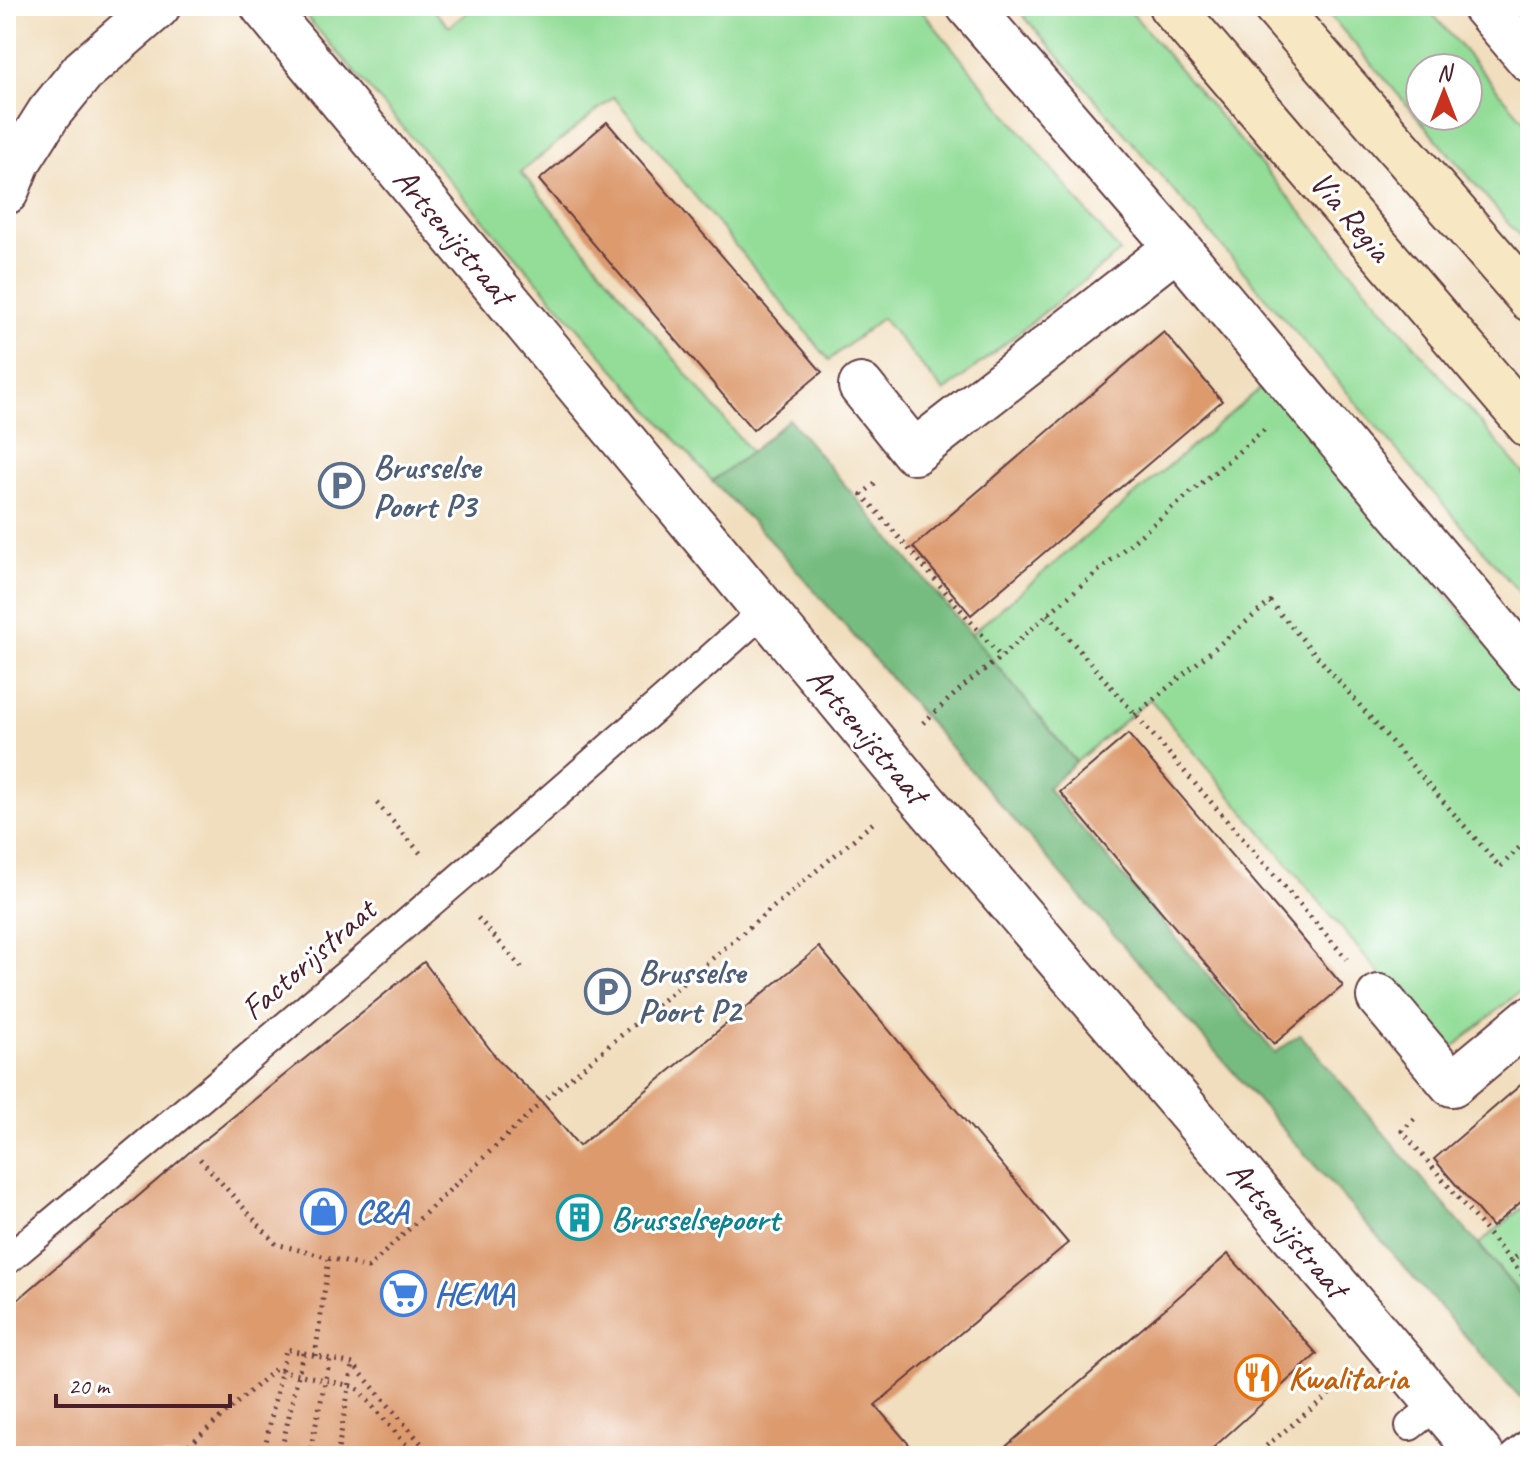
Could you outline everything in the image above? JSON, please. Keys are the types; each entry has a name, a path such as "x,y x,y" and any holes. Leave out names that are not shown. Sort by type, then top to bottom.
{"main road":[{"name":"Via Regia","path":"1171,6 1530,426"},
{"path":"1275,6 1530,299"}],"street":[{"path":"10,170 49,113 83,71 158,6"},
{"name":"Artsenijstraat","path":"263,6 913,789 1388,1346 1424,1415 1482,1456"},
{"path":"969,6 1177,247 1530,668"},
{"path":"1484,6 1530,60"},
{"path":"861,386 914,452 1177,247"},
{"path":"1379,997 1452,1084 1530,1019"}],"lane":[{"name":"Factorijstraat","path":"6,1261 654,710 764,611"},
{"path":"1514,1456 1530,1443"}],"path":[{"path":"967,683 1303,397"},
{"path":"914,452 862,494 1001,657"},
{"path":"1135,715 1270,602 1500,867 1530,837"},
{"path":"1048,614 1379,997"},
{"path":"170,1124 276,1244 368,1268 542,1102 833,859"},
{"path":"1452,1084 1402,1131 1530,1284"},
{"path":"1511,1261 1530,1245"},
{"path":"315,1356 329,1258"},
{"path":"1254,1456 1388,1346"},
{"path":"263,1456 286,1349 353,1364 432,1456"},
{"path":"280,1456 303,1353"},
{"path":"309,1456 330,1359"},
{"path":"337,1456 353,1364"},
{"path":"177,1456 275,1369 356,1387 416,1456"}],"green space":[{"path":"297,6 430,6 449,27 475,6 918,6 1120,252 944,392 882,318 829,360 614,97 521,172 751,452 712,481"},
{"path":"1015,6 1126,6 1530,481 1530,605"},
{"path":"1322,6 1426,6 1465,52 1404,52 1404,101"},
{"path":"1484,74 1530,128 1530,248 1430,132 1484,132"},
{"path":"1269,381 1530,696 1530,983 1446,1053 1150,699 1076,762 971,634"},
{"path":"789,419 1076,762 1047,788 1275,1053 1300,1034 1530,1306 1530,1389 1520,1398 773,543 712,481"},
{"path":"1530,1201 1530,1306 1479,1244"}],"building":[{"path":"607,122 822,372 753,430 539,180"},
{"path":"1164,332 1222,401 971,615 913,547"},
{"path":"1128,734 1343,986 1274,1044 1060,792"},
{"name":"Brusselsepoort","path":"819,947 1068,1243 875,1405 919,1456 6,1456 6,1310 192,1150 424,962 499,1061 542,1102 579,1146"},
{"path":"1530,1077 1530,1194 1492,1227 1434,1159"},
{"path":"1228,1254 1317,1354 1204,1456 995,1456"}],"place":[{"name":"Brusselse Poort P3","path":"342,486"},
{"name":"Brusselse Poort P2","path":"607,991"},
{"name":"C&A","path":"324,1211"},
{"name":"Brusselsepoort","path":"580,1218"},
{"name":"HEMA","path":"403,1293"},
{"name":"Kwalitaria","path":"1257,1377"}]}
